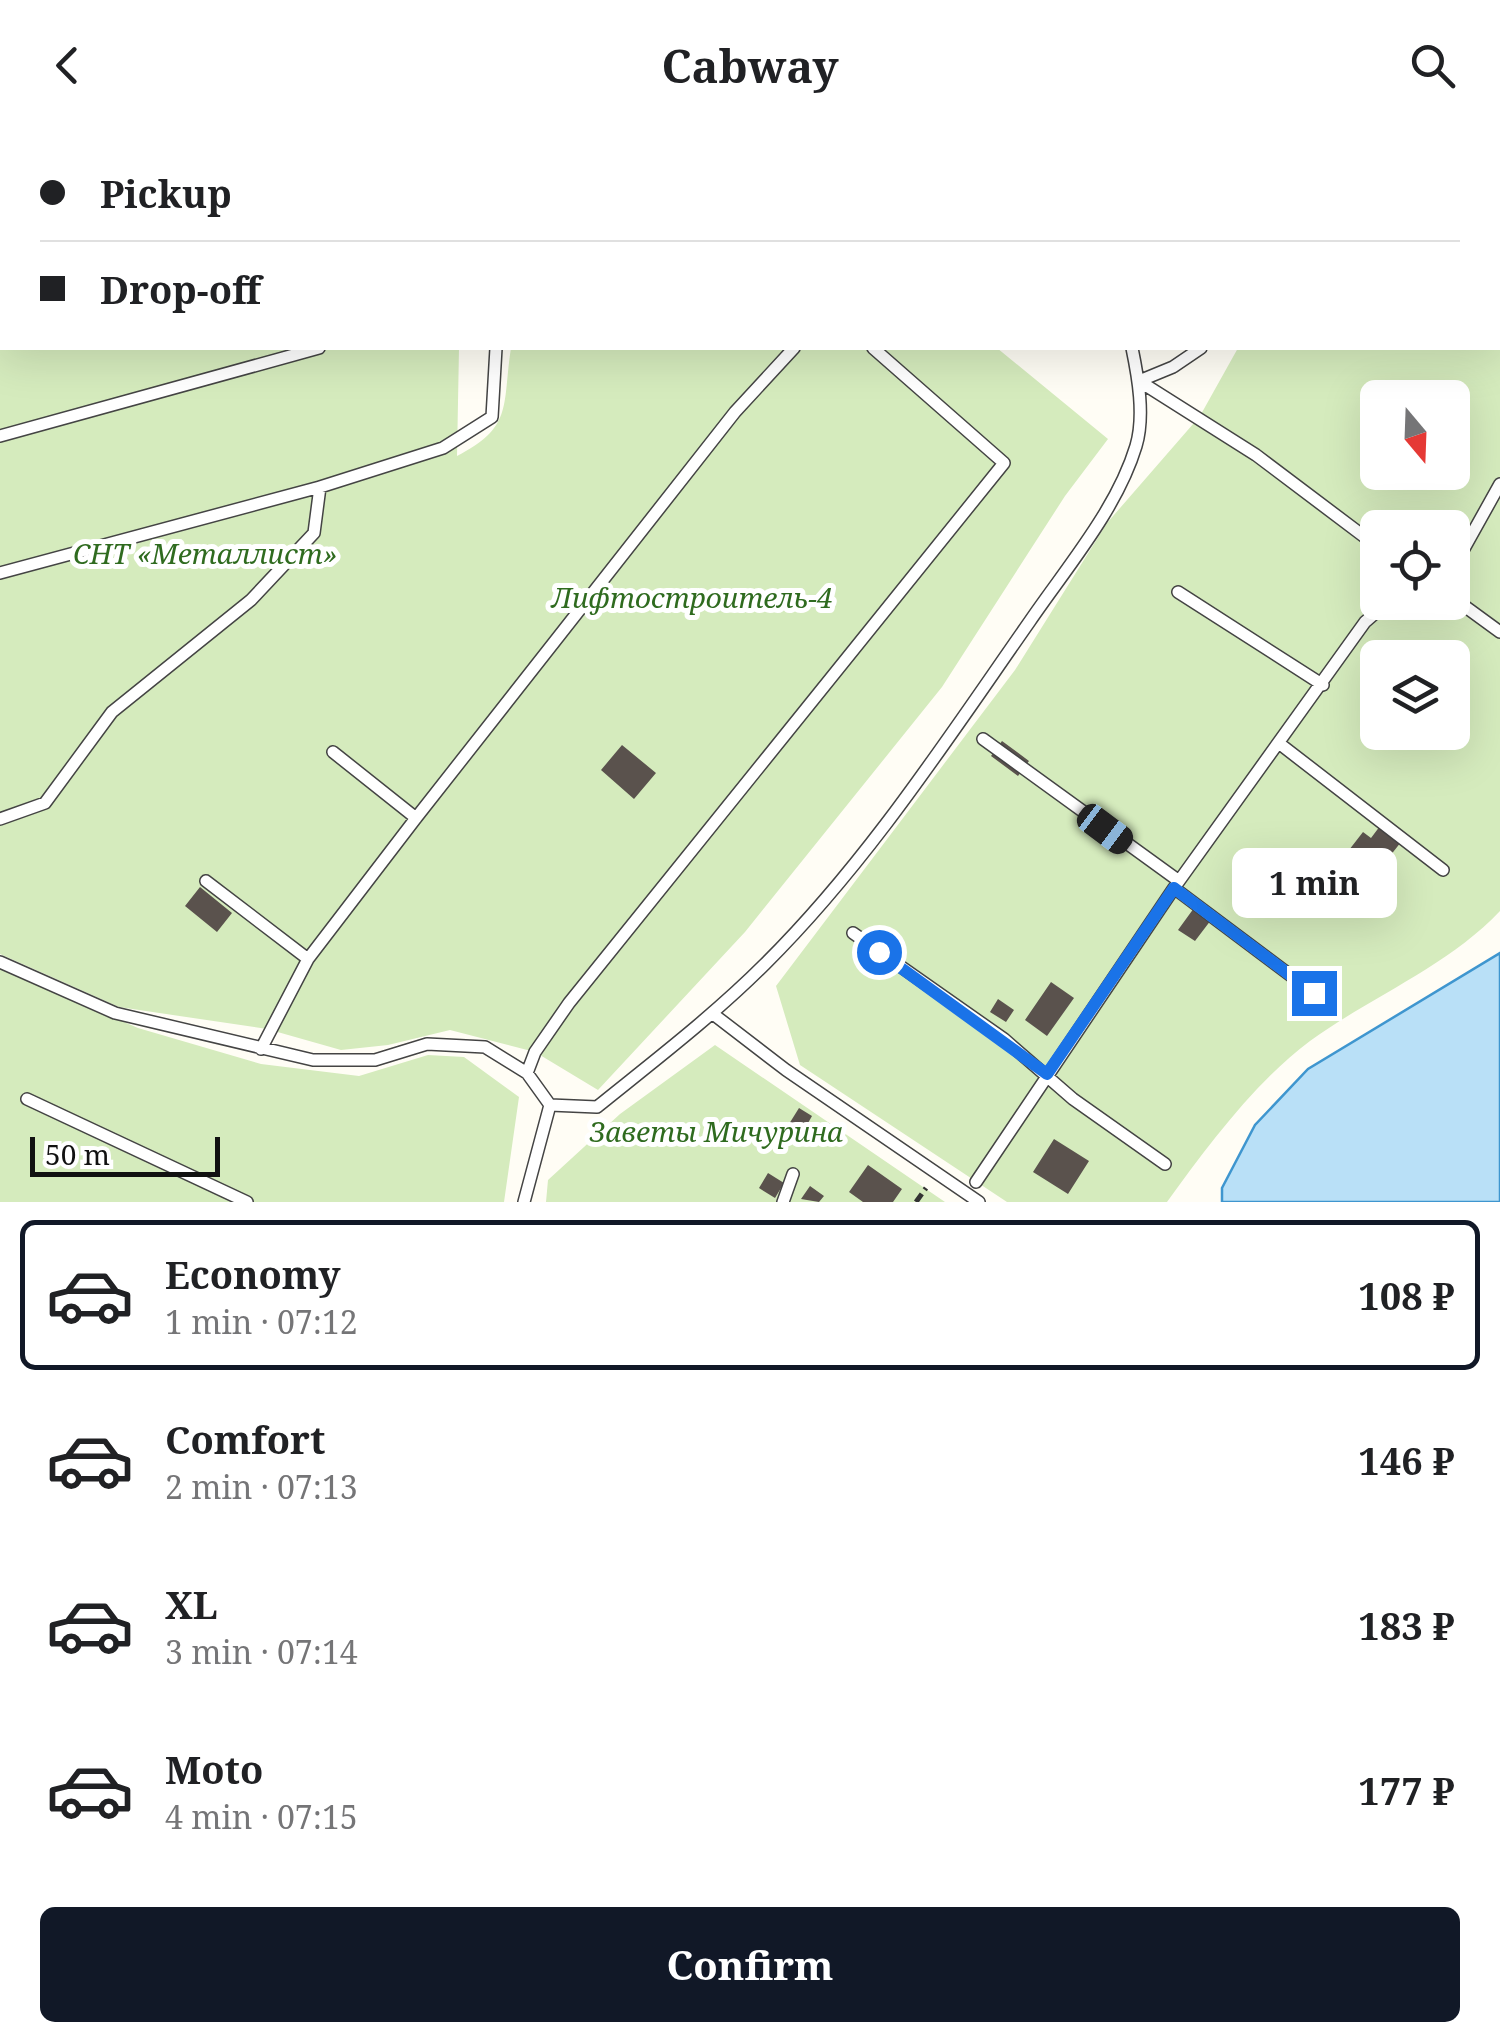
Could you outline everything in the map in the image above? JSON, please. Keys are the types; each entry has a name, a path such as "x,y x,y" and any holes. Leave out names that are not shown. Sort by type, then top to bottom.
{"lane":[{"path":"0,436 311,350"},
{"path":"0,574 320,488 443,448 492,417 496,350"},
{"path":"260,1049 308,959 735,412 792,350"},
{"path":"528,1073 535,1052 569,1004 1004,462 875,350"},
{"path":"550,1105 597,1107 713,1014 768,961 858,857 962,718 1109,504 1137,444 1139,381 1132,350"},
{"path":"1139,381 1197,350"},
{"path":"1139,381 1242,446 1360,534"},
{"path":"1470,538 1500,484"},
{"path":"0,819 45,803 112,712 251,600 314,533 320,488"},
{"path":"1178,592 1322,686"},
{"path":"1470,610 1500,632"},
{"path":"976,1182 1176,884 1366,620"},
{"path":"983,739 1314,993"},
{"path":"1280,744 1444,870"},
{"path":"332,752 416,818"},
{"path":"206,881 308,959"},
{"path":"853,933 1165,1164"},
{"path":"0,962 115,1013 313,1060 375,1060 427,1044 485,1047 528,1073 550,1105 524,1202"},
{"path":"713,1014 786,1070 979,1202"},
{"path":"27,1098 247,1202"},
{"path":"783,1202 793,1174"}],"green space":[{"name":"Лифтостроитель-4","path":"0,350 459,350 457,456 497,424 505,400 511,350 999,350 1108,439 1065,496 942,687 745,932 598,1090 535,1052 450,1030 388,1045 341,1050 267,1029 119,1007 0,954"},
{"path":"1237,350 1500,350 1500,911 1457,949 1290,1057 1233,1116 1167,1202 1007,1202 800,1065 776,986 1015,670 1107,523 1200,416"},
{"path":"0,968 138,1028 261,1064 359,1076 428,1055 464,1057 519,1097 504,1202 0,1202"},
{"name":"Заветы Мичурина","path":"715,1045 945,1202 546,1202 548,1180 620,1114"}],"water":[{"path":"1500,953 1500,1202 1222,1202 1222,1188 1255,1125 1308,1069"}],"building":[{"path":"1002,741 1029,761 1018,776 991,756"},
{"path":"622,745 656,773 634,799 601,770"},
{"path":"1380,826 1401,842 1390,856 1380,848 1368,864 1349,850 1363,832 1371,838"},
{"path":"200,887 232,913 217,932 185,906"},
{"path":"1194,908 1211,920 1195,941 1178,930"},
{"path":"1051,982 1074,998 1047,1036 1025,1020"},
{"path":"998,999 1014,1010 1006,1022 990,1012"},
{"path":"799,1108 812,1116 803,1132 789,1124"},
{"path":"1054,1139 1089,1161 1068,1194 1033,1172"},
{"path":"868,1165 902,1189 893,1202 863,1202 849,1192"},
{"path":"768,1173 784,1183 775,1198 759,1188"},
{"path":"810,1186 824,1196 819,1202 801,1199"}],"route":[{"path":"879,952 1004,1039 1047,1074 1174,888 1314,993"}],"park label":[{"name":"СНТ «Металлист»","path":"205,553"}]}
